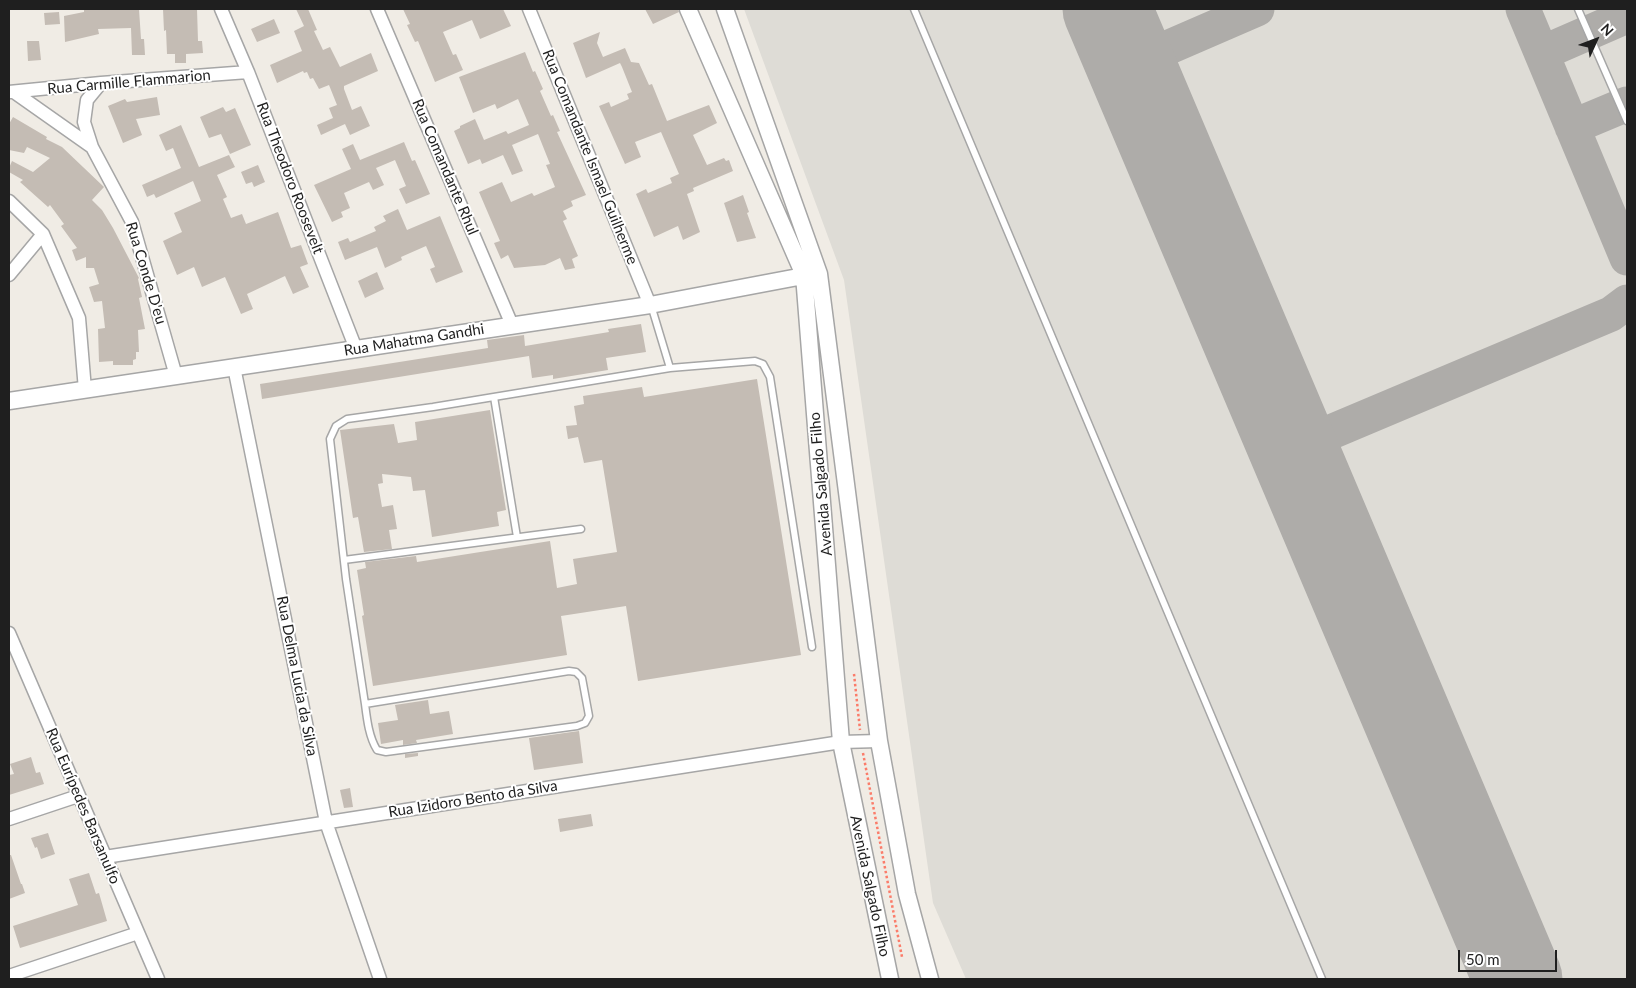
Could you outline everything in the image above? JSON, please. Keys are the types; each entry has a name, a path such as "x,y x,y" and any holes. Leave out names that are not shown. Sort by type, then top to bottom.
{"street":[{"name":"Rua Theodoro Roosevelt","path":"221,9 248,72 356,349"},
{"name":"Rua Comandante Rhul","path":"377,9 512,325"},
{"name":"Rua Comandante Ismael Guilherme","path":"529,9 650,304"},
{"name":"Avenida Salgado Filho","path":"688,9 812,275"},
{"name":"Avenida Salgado Filho","path":"725,9 812,275 841,742 890,979"},
{"name":"Rua Carmille Flammarion","path":"11,92 248,72"},
{"name":"Rua Conde D'eu","path":"101,83 87,100 84,122 92,147 132,222 176,376"},
{"name":"Rua Conde D'eu","path":"11,92 92,147"},
{"path":"9,201 42,234 79,318 85,390"},
{"path":"9,275 42,234"},
{"name":"Rua Mahatma Gandhi","path":"9,401 650,304 812,275"},
{"path":"812,275 879,741 906,894 930,979"},
{"name":"Rua Delma Lucia da Silva","path":"234,367 326,822 380,979"},
{"name":"Rua Eurípedes Barsanulfo","path":"9,633 14,661 78,796 158,979"},
{"name":"Rua Izidoro Bento da Silva","path":"105,857 841,742 879,741"},
{"path":"9,819 78,796"},
{"path":"9,976 138,933"}],"lane":[{"path":"914,9 1322,979"},
{"path":"1578,9 1627,121"},
{"path":"650,304 670,368"},
{"path":"365,704 569,670 576,672 582,678 589,716 585,723 577,726 386,752 377,750 373,742 365,704 344,560 330,439 336,426 347,419 670,368 755,361 763,364 770,377 812,647"},
{"path":"494,397 517,537"},
{"path":"344,560 581,529"}],"shaded area":[{"path":"744,9 1627,9 1627,979 966,979 933,903 844,280"}],"building":[{"path":"84,9 139,9 141,39 144,39 145,55 132,55 131,28 98,29 99,34 65,42 64,16 84,12"},
{"path":"163,9 197,9 198,41 202,41 203,53 186,54 186,63 175,63 175,54 167,54"},
{"path":"296,9 308,9 317,30 314,31 323,50 330,47 340,67 371,53 378,71 344,86 352,110 361,106 370,126 350,135 345,124 321,135 317,125 333,118 329,108 337,105 329,85 319,89 313,78 310,79 307,72 304,73 303,71 277,83 270,65 302,51 294,31 304,26"},
{"path":"403,9 503,9 511,26 480,39 472,20 443,32 453,55 456,54 463,70 435,82 418,41 415,42 407,25 410,24"},
{"path":"645,9 678,9 679,12 653,24"},
{"path":"59,12 60,24 45,25 44,13"},
{"path":"274,19 280,33 257,42 251,29"},
{"path":"600,32 597,43 603,57 625,48 631,62 639,63 649,85 652,84 667,121 709,105 717,123 693,135 707,165 724,158 726,161 729,160 733,171 693,188 694,191 687,194 700,232 683,240 678,226 654,237 636,194 646,189 648,193 672,183 670,178 679,174 661,132 635,142 641,157 625,164 599,106 609,102 611,107 629,99 627,94 632,92 620,63 586,78 573,43"},
{"path":"27,41 39,41 41,60 28,61"},
{"path":"525,52 533,72 535,71 543,89 540,91 551,116 553,115 560,131 557,132 586,195 571,201 573,206 563,211 567,219 563,221 578,256 572,259 575,268 565,270 560,258 545,265 514,268 508,255 501,259 494,243 500,241 479,192 502,182 511,202 532,193 534,196 555,187 546,165 550,164 538,134 512,145 523,171 512,175 503,155 482,164 480,159 468,164 454,131 475,119 484,140 506,131 508,134 529,125 518,99 497,109 495,104 473,113 459,77"},
{"path":"157,97 160,115 136,119 142,135 123,143 108,106 125,99 127,102"},
{"path":"223,107 226,112 235,108 251,145 230,154 221,134 209,138 200,117"},
{"path":"13,117 47,137 46,139 62,147 104,187 92,200 102,210 113,228 139,278 142,297 139,298 145,329 138,330 139,352 136,352 136,359 133,360 133,365 113,365 113,361 99,362 98,329 105,328 102,301 94,302 89,287 99,284 94,268 86,268 86,257 76,261 72,250 77,248 61,226 64,224 50,205 48,207 20,182 23,180 9,172 12,161 33,172 50,158 27,147 24,153 9,150 9,124"},
{"path":"181,125 199,167 229,155 235,167 217,175 227,197 223,199 231,218 242,214 246,224 278,212 291,248 301,245 308,264 300,267 309,287 293,294 285,276 247,294 253,309 241,314 225,277 202,287 194,267 177,275 163,241 182,232 174,213 201,201 193,181 156,198 154,194 147,197 142,185 181,168 173,148 166,151 159,135"},
{"path":"404,142 412,161 415,160 430,194 406,204 399,189 406,186 395,160 376,168 384,185 373,190 369,182 344,193 350,208 341,212 343,217 332,222 314,185 351,169 342,149 353,144 360,160"},
{"path":"258,165 265,182 254,187 252,182 246,184 241,172"},
{"path":"743,195 756,238 737,242 724,203"},
{"path":"398,209 407,230 440,216 463,272 436,283 430,269 435,267 426,246 401,257 402,260 385,268 377,247 345,260 338,242 348,238 350,242 376,231 374,227 386,221 383,216"},
{"path":"377,272 384,289 365,298 358,281"},
{"path":"641,324 646,352 606,358 608,370 553,379 553,375 532,378 529,356 262,399 260,384 488,348 487,340 524,335 525,346 609,332 608,329"},
{"path":"757,379 801,655 638,681 626,606 561,616 567,655 373,686 357,570 366,568 365,562 416,556 417,562 550,541 557,588 577,584 573,559 617,552 602,460 584,463 578,437 568,439 566,426 577,425 574,406 584,404 583,396 642,387 644,397"},
{"path":"490,410 506,510 497,512 499,526 432,537 425,490 413,491 411,477 382,474 383,483 378,484 382,507 393,505 397,529 389,530 392,549 364,552 358,517 353,518 340,430 394,424 398,443 417,440 415,422"},
{"path":"428,700 430,714 449,711 453,734 416,740 417,743 403,745 403,740 381,744 378,723 398,720 395,705"},
{"path":"579,731 583,763 534,770 529,738"},
{"path":"418,753 418,756 405,758 405,754"},
{"path":"31,757 36,773 40,772 44,784 9,795 9,775 14,774 10,764"},
{"path":"350,788 353,807 344,808 340,790"},
{"path":"591,814 593,826 560,832 558,819"},
{"path":"48,833 55,854 41,859 37,847 35,848 31,838"},
{"path":"9,855 11,855 25,893 9,899"},
{"path":"89,873 96,894 99,893 107,921 20,948 13,926 78,905 69,879"}],"taxiway":[{"path":"1130,64 1257,9"},
{"path":"1523,9 1627,258"},
{"path":"1542,53 1627,16"},
{"path":"1572,127 1627,104"},
{"path":"1293,448 1611,314 1627,302"}],"runway":[{"path":"1107,9 1518,979"}]}
